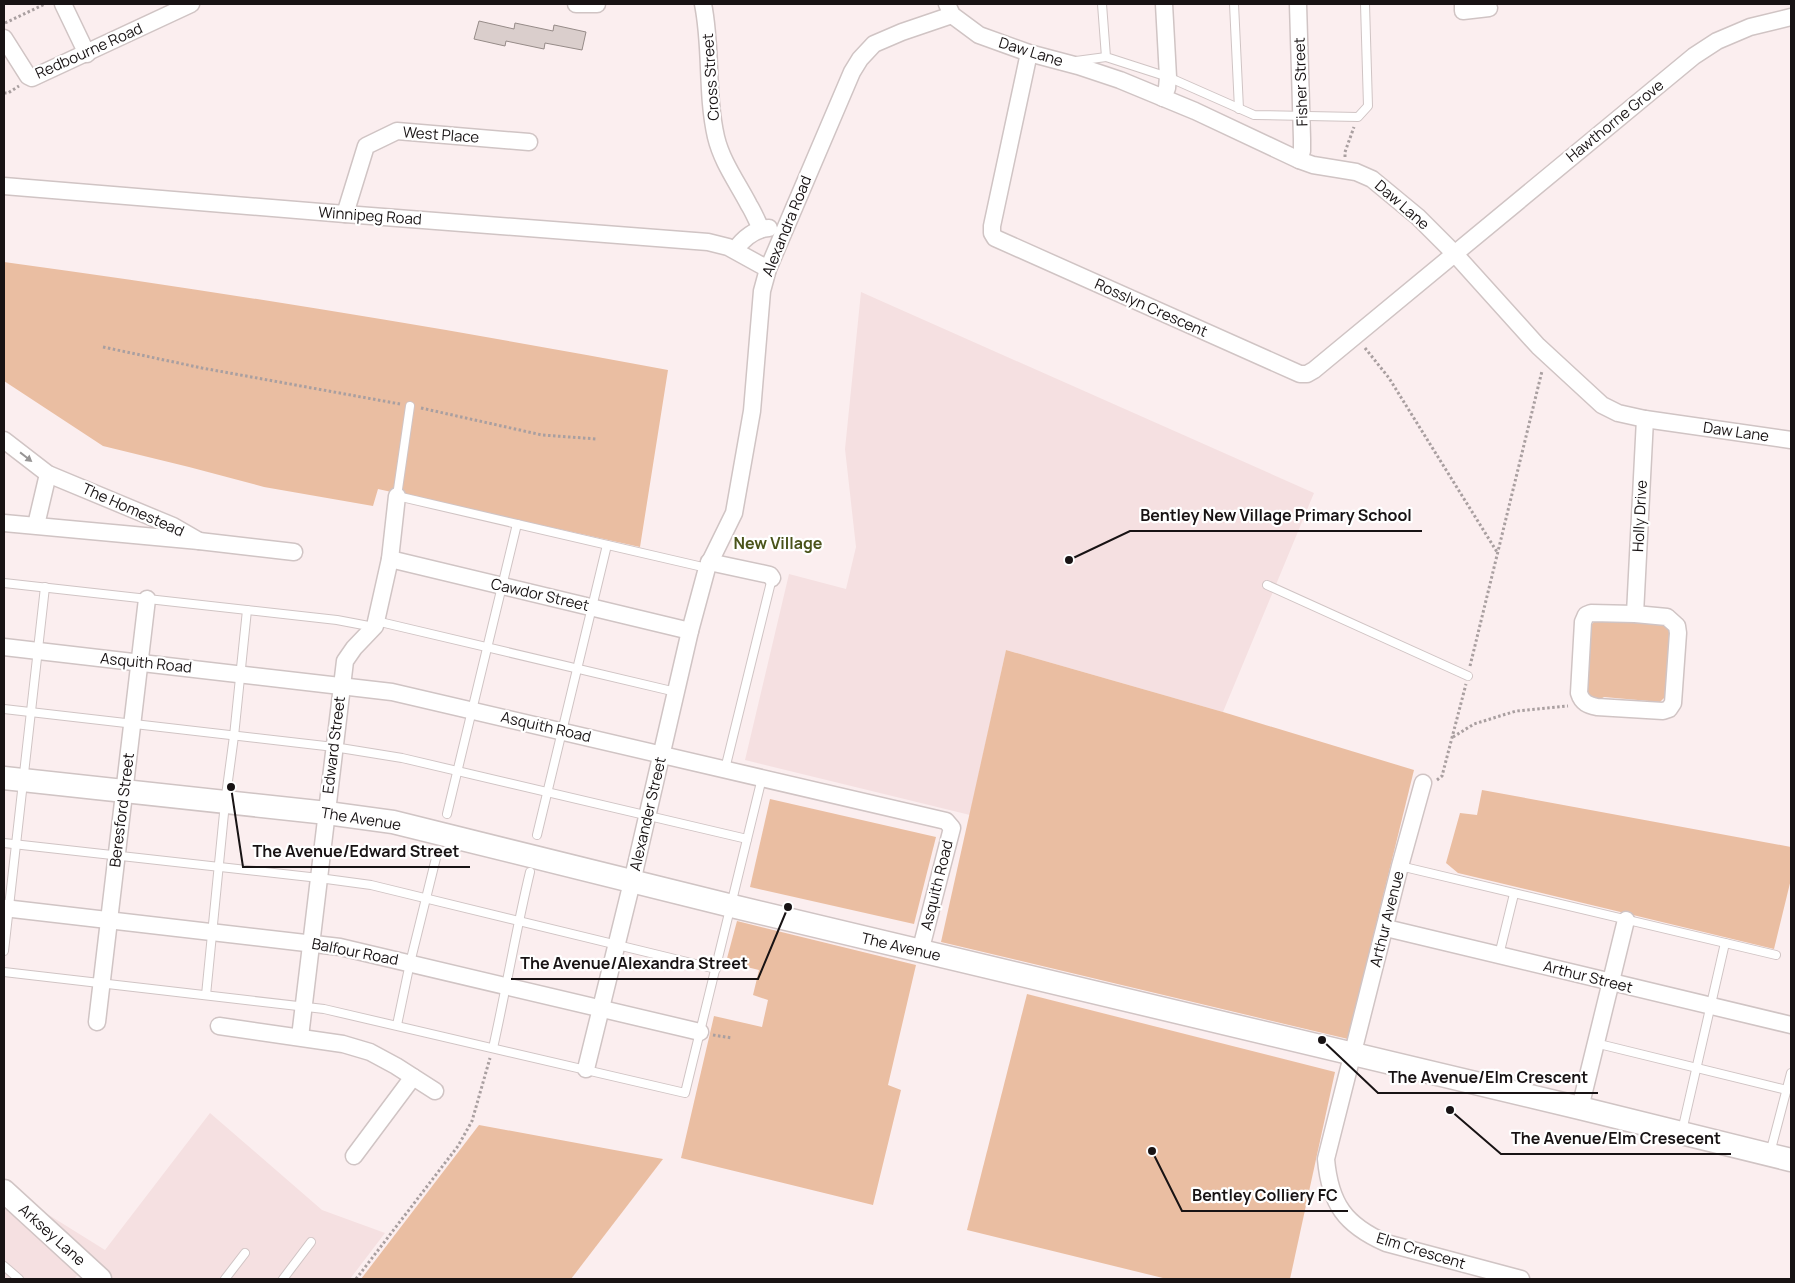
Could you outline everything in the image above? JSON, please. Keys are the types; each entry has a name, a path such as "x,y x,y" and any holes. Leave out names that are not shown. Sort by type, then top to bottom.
{"street":[{"path":"63,4 87,54"},
{"name":"Redbourne Road","path":"4,38 28,76 32,78 191,4"},
{"path":"576,4 597,4"},
{"name":"Cross Street","path":"703,4 708,36 711,108 716,136 722,156 750,206 760,229"},
{"path":"1163,98 1167,88 1168,77 1164,4"},
{"name":"Fisher Street","path":"1298,4 1302,115 1302,151 1300,160"},
{"path":"1463,4 1463,11 1490,8"},
{"name":"Daw Lane","path":"950,9 979,36 1120,80 1195,111 1300,160 1356,172 1372,179 1418,218 1454,253 1546,353 1602,405 1618,413 1646,419 1791,440"},
{"name":"Alexandra Road","path":"709,563 734,514 752,411 762,290 768,269 852,72 860,59 874,44 950,9"},
{"name":"Hawthorne Grove","path":"1454,253 1694,56 1717,41 1750,27 1791,17"},
{"name":"Rosslyn Crescent","path":"1029,53 992,226 992,233 995,238 1300,374 1306,374 1314,370 1454,253"},
{"name":"West Place","path":"345,214 366,146 397,130 529,142"},
{"name":"Winnipeg Road","path":"4,186 708,242 736,250 768,269"},
{"path":"736,250 741,242 760,229 769,228 783,232"},
{"name":"Holly Drive","path":"1635,614 1646,419"},
{"name":"The Homestead","path":"4,440 48,474 173,526 199,541"},
{"path":"36,525 48,474"},
{"path":"375,624 390,559 397,496"},
{"name":"The Homestead","path":"4,523 199,541"},
{"path":"199,541 294,552"},
{"name":"Cawdor Street","path":"390,559 690,631"},
{"path":"709,563 770,575 772,578"},
{"name":"Alexander Street","path":"586,1069 632,882 690,631 709,563"},
{"name":"Beresford Street","path":"97,1022 147,599"},
{"path":"1591,612 1635,614 1667,618 1677,626 1673,704 1669,709 1663,711 1589,706 1581,700 1578,693 1582,631 1586,615 1591,612"},
{"name":"Edward Street","path":"300,1037 345,661 375,624"},
{"name":"Asquith Road","path":"4,647 392,692 946,820 952,828 920,952"},
{"name":"The Avenue","path":"14,779 393,822 920,952 1580,1108 1791,1160"},
{"name":"Arthur Avenue","path":"1353,1055 1400,866 1422,788"},
{"name":"Balfour Road","path":"6,908 340,947 700,1032"},
{"path":"1580,1108 1626,920"},
{"name":"Arthur Street","path":"1386,928 1791,1025"},
{"path":"219,1026 343,1044 370,1052 435,1091"},
{"name":"Elm Crescent","path":"1353,1055 1326,1159 1328,1177 1342,1211 1352,1224 1369,1236 1386,1243 1521,1279"},
{"path":"354,1156 413,1077"},
{"name":"Arksey Lane","path":"4,1191 100,1279"}],"lane":[{"path":"1102,4 1106,57"},
{"path":"1234,4 1239,109"},
{"path":"1066,63 1106,57 1168,77 1254,115 1358,117 1368,106 1365,4"},
{"path":"410,406 397,496 607,545 709,563"},
{"path":"447,814 517,524"},
{"path":"537,835 607,545"},
{"path":"725,769 772,578"},
{"path":"4,583 375,624 488,647 676,692"},
{"path":"1267,585 1468,676"},
{"path":"4,951 6,908 16,844 14,779 30,713 45,587"},
{"path":"206,995 224,802 234,736 247,610"},
{"path":"4,709 334,747 402,758 747,839"},
{"path":"4,972 346,1013 685,1093 762,777"},
{"path":"4,843 371,885 426,900 716,969"},
{"path":"397,1025 436,858"},
{"path":"1400,866 1776,955"},
{"path":"493,1048 530,872"},
{"path":"1499,955 1514,894"},
{"path":"1681,1133 1725,943"},
{"path":"1595,1043 1787,1090"},
{"path":"1769,1155 1791,1073"},
{"path":"283,1279 311,1242"},
{"path":"224,1279 245,1253"},
{"path":"4,1266 19,1279"}],"path":[{"path":"4,24 45,4"},
{"path":"1344,170 1345,152 1358,117"},
{"path":"1355,336 1389,378 1498,553"},
{"path":"103,347 202,368 437,410 542,435 597,439"},
{"path":"1422,788 1442,776 1546,353"},
{"path":"1452,737 1474,724 1516,711 1576,706 1581,700"},
{"path":"356,1279 462,1138 472,1121 493,1048"}],"shaded area":[{"path":"4,262 337,312 668,370 640,547 378,489 373,506 264,487 103,446 4,381"},
{"path":"861,292 1314,493 1223,712 1006,650 970,815 745,760 789,574 846,589 856,547 845,449"},
{"path":"1597,619 1660,621 1670,629 1668,694 1660,702 1604,697 1597,701 1586,693 1588,628"},
{"path":"1006,650 1223,712 1414,770 1348,1039 941,942"},
{"path":"1482,790 1791,847 1791,879 1774,949 1458,873 1446,863 1460,813 1477,815"},
{"path":"770,799 936,837 914,924 750,887"},
{"path":"737,921 916,965 888,1085 901,1090 873,1205 681,1158 714,1016 762,1027 768,1000 753,995 759,970 726,962"},
{"path":"1027,994 1335,1072 1290,1279 1167,1279 967,1230"},
{"path":"210,1113 322,1210 385,1233 350,1279 96,1279 77,1276 74,1279 4,1279 4,1187 105,1250"},
{"path":"479,1125 663,1159 571,1279 361,1279"}],"building":[{"path":"479,21 514,29 515,23 553,31 554,25 586,32 582,50 545,43 544,49 506,41 505,46 474,39"}],"place":[{"name":"Bentley New Village Primary School","path":"1069,560"},
{"name":"The Avenue/Edward Street","path":"231,787"},
{"name":"The Avenue/Alexandra Street","path":"788,907"},
{"name":"The Avenue/Elm Crescent","path":"1322,1040"},
{"name":"The Avenue/Elm Cresecent","path":"1450,1110"},
{"name":"Bentley Colliery FC","path":"1152,1151"}],"district":[{"name":"New Village","path":"778,543"}]}
